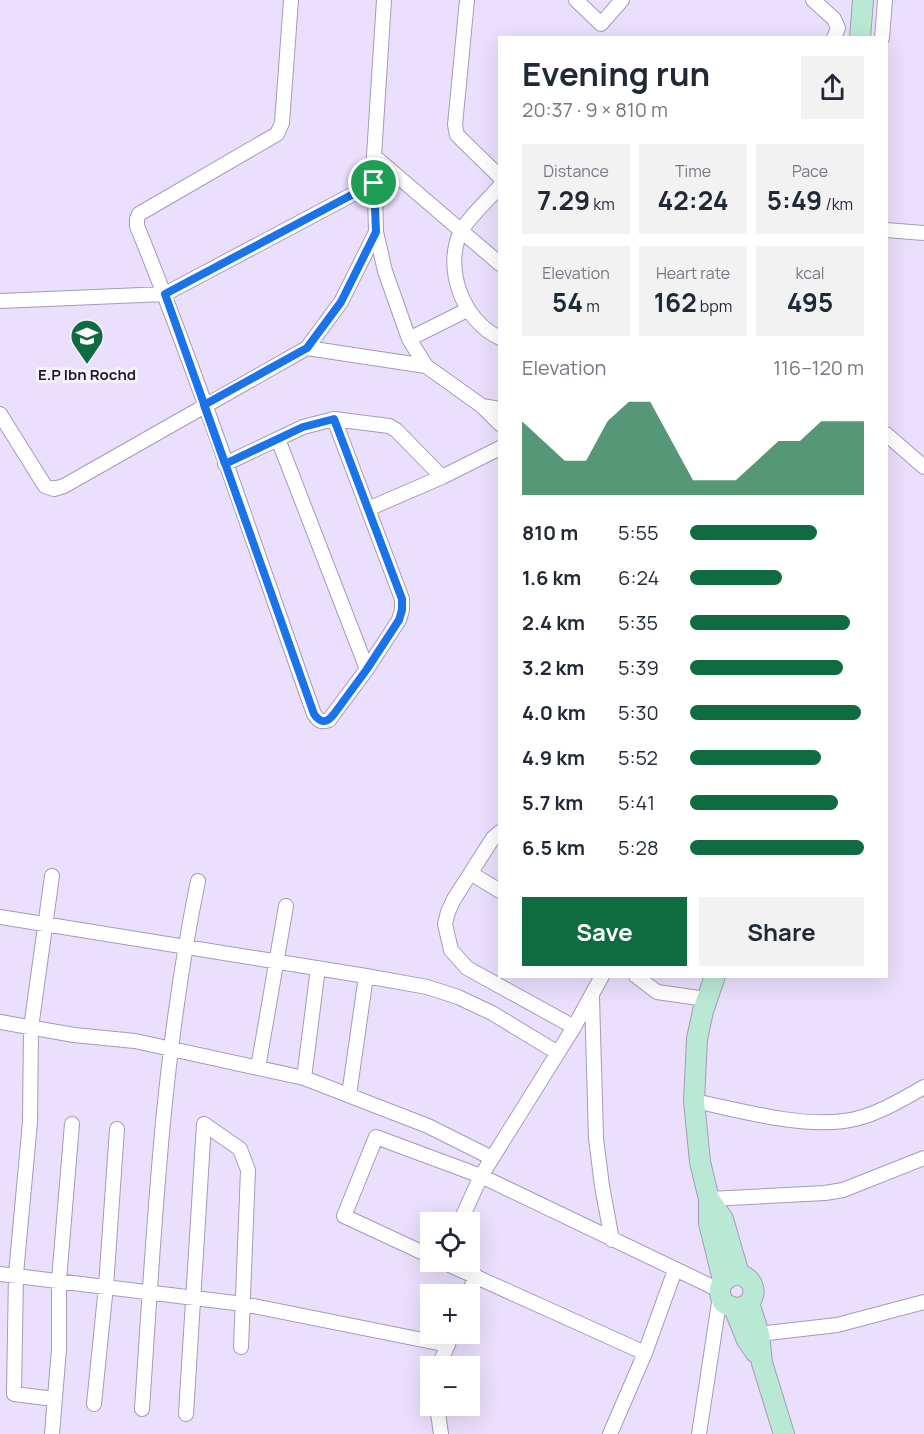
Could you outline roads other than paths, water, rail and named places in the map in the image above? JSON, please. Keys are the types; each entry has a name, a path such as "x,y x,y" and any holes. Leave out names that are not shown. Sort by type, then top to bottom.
{"main road":[{"path":"860,36 863,0"},
{"path":"714,978 706,999 698,1039 694,1101 699,1162 709,1199 723,1219 731,1292 747,1340 762,1363"},
{"path":"731,1292 759,1334 762,1363 784,1434"}],"street":[{"path":"291,0 282,123 277,134 140,214 137,226 165,294 314,714 324,722 329,720 367,669 399,620 402,610 402,599 334,419"},
{"path":"384,0 374,183 376,232 385,271 409,339 426,366 482,406 498,422"},
{"path":"467,0 455,125 457,135 498,175"},
{"path":"576,0 601,31 622,0"},
{"path":"813,0 834,19 838,28 835,36"},
{"path":"882,36 885,0"},
{"path":"374,156 498,262"},
{"path":"0,301 165,294 374,183"},
{"path":"498,188 461,232 456,251 456,274 461,297 467,310 478,322 498,337"},
{"path":"888,230 924,233"},
{"path":"0,414 45,486 54,489 64,486 307,348 341,302 376,232"},
{"path":"409,339 467,310"},
{"path":"307,348 426,366"},
{"path":"482,406 498,409"},
{"path":"225,464 303,427 334,419 389,426 396,430 442,477"},
{"path":"888,436 924,467"},
{"path":"278,439 367,669"},
{"path":"368,509 442,477 498,449"},
{"path":"498,834 454,898 445,924 451,950 467,968 574,1027"},
{"path":"472,873 498,890"},
{"path":"52,876 31,1028 30,1122 16,1275 14,1394 54,1399"},
{"path":"142,1409 161,1135 170,1049 184,946 198,881"},
{"path":"258,1068 286,906"},
{"path":"0,917 427,987 458,997 492,1013 558,1053"},
{"path":"304,1078 318,968"},
{"path":"348,1095 366,976"},
{"path":"465,1212 481,1176 574,1027 601,978"},
{"path":"639,978 657,992 706,999"},
{"path":"592,994 596,1138 612,1240"},
{"path":"0,1022 74,1035 135,1041 304,1078 428,1126 492,1158"},
{"path":"694,1101 774,1117 844,1121 883,1108 924,1088"},
{"path":"52,1434 59,1349 59,1280 72,1124"},
{"path":"186,1414 204,1124 240,1149 248,1170 241,1347"},
{"path":"94,1404 106,1286 117,1129"},
{"path":"420,1251 344,1216 376,1137 481,1176 675,1270 731,1292 699,1434"},
{"path":"709,1199 825,1194 843,1190 924,1158"},
{"path":"610,1434 645,1353 675,1270"},
{"path":"467,1272 645,1353"},
{"path":"0,1274 243,1304 420,1334"},
{"path":"472,1284 476,1276"},
{"path":"759,1334 837,1325 924,1302"},
{"path":"438,1416 441,1434"}],"place":[{"name":"E.P Ibn Rochd","path":"87,365"}]}
